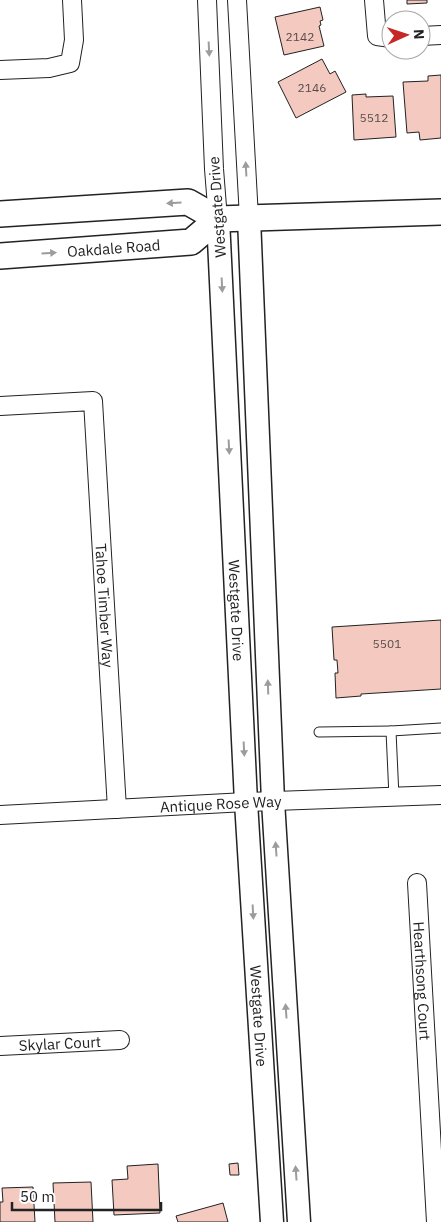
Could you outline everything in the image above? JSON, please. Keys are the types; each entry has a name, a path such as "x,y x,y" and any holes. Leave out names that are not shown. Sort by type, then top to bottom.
{"main road":[{"path":"0,214 188,202 218,219 441,212"},
{"name":"Oakdale Road","path":"0,256 191,242 218,219"}],"street":[{"path":"0,70 49,68 70,63 74,40 72,0"},
{"name":"Westgate Drive","path":"207,0 246,802 272,1222"},
{"name":"Westgate Drive","path":"237,0 249,218 273,801 299,1222"},
{"path":"374,0 381,26"},
{"name":"Tahoe Timber Way","path":"0,406 93,401 117,808"},
{"name":"Antique Rose Way","path":"0,814 441,795"},
{"name":"Hearthsong Court","path":"417,883 434,1079 436,1222"},
{"name":"Skylar Court","path":"0,1046 120,1040"}],"lane":[{"path":"319,732 441,728"},
{"path":"391,731 394,797"}],"building":[{"path":"407,0 427,0 427,3 407,4"},
{"path":"320,7 323,20 320,21 321,25 319,26 324,46 284,55 275,17"},
{"path":"322,59 330,74 335,71 346,92 296,118 278,82"},
{"path":"441,75 441,138 420,140 419,132 407,133 403,82 428,81 428,76"},
{"path":"366,94 366,97 393,96 396,137 354,140 352,95"},
{"path":"441,620 441,689 361,694 361,696 336,698 335,673 338,673 337,660 334,660 332,627"},
{"path":"238,1163 239,1175 230,1175 229,1164"},
{"path":"158,1164 160,1213 114,1215 112,1180 128,1179 127,1166"},
{"path":"91,1182 93,1222 55,1222 53,1183"},
{"path":"33,1187 35,1222 0,1222 0,1202 3,1202 2,1188"},
{"path":"223,1203 228,1222 178,1222 176,1216"}]}
